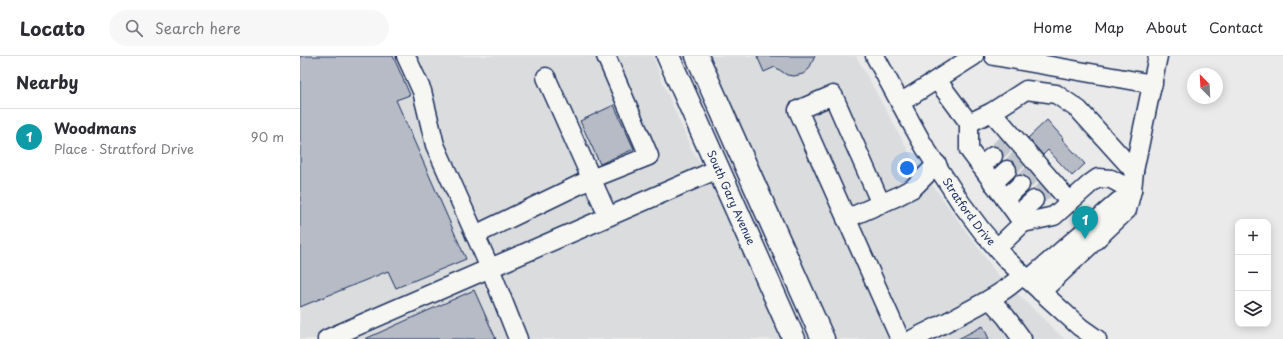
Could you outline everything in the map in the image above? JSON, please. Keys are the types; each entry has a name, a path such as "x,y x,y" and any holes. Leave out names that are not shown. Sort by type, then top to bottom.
{"main road":[{"name":"South Gary Avenue","path":"668,56 794,339"},
{"path":"697,56 823,339"}],"street":[{"path":"406,56 422,91 435,145 490,268 518,339"},
{"path":"475,235 591,180 649,156 606,56"},
{"name":"Stratford Drive","path":"876,56 924,146 961,203 982,231 1041,292 1080,327 1097,339"},
{"path":"900,103 974,56"},
{"path":"994,56 1153,84"},
{"path":"1041,292 1127,210 1158,56"},
{"path":"546,78 608,216"},
{"path":"937,80 969,123 969,150 987,161 993,183 1020,219"},
{"path":"969,123 992,112 1026,90 1056,94 1079,110 1134,171"},
{"path":"881,204 833,95 798,110 900,339"},
{"path":"992,112 1010,140 1050,185 1070,202"},
{"path":"846,219 913,188 937,164"},
{"path":"327,339 718,168"},
{"path":"993,183 1007,170"},
{"path":"1020,219 1054,216 1090,183 1098,178 1111,179 1132,190"},
{"path":"1005,199 1020,185"},
{"path":"913,339 990,299 1026,277 1132,190"},
{"path":"997,248 1034,200"},
{"path":"990,299 1022,339"}],"shaded area":[{"path":"300,56 653,56 690,146 724,204 789,339 300,339"},
{"path":"705,56 856,56 910,154 997,274 1064,339 833,339"}],"building":[{"path":"300,56 393,56 410,95 396,100 466,259 396,288 388,271 300,307"},
{"path":"757,56 815,56 809,69 803,74 794,76 787,75 775,67 764,72"},
{"path":"614,105 634,149 600,164 580,121"},
{"path":"1047,120 1085,164 1072,176 1048,150 1043,155 1028,138"},
{"path":"474,290 496,339 365,339"},
{"path":"983,326 989,339 958,339"}],"tunnel":[{"path":"993,156 1006,143"},
{"path":"1007,170 1020,158"},
{"path":"1020,185 1033,173"},
{"path":"1034,200 1047,188"}],"place":[{"name":"Woodmans","path":"1085,239"}]}
